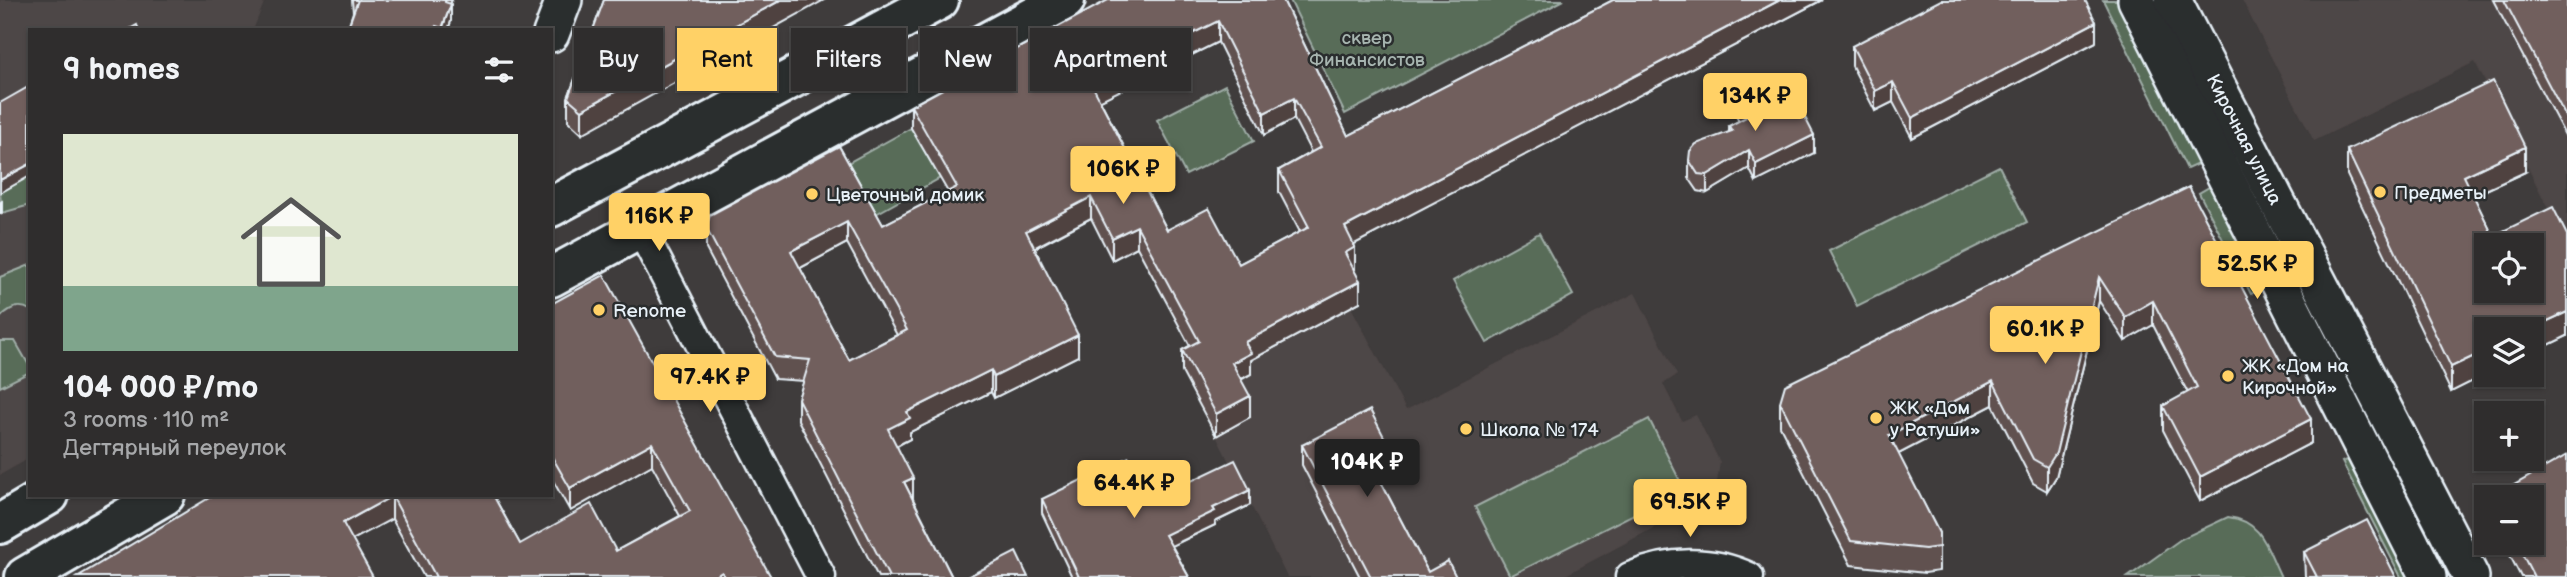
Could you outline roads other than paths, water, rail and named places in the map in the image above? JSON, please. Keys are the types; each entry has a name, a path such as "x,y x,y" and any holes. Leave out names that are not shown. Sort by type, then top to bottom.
{"main road":[{"path":"553,206 939,0"},
{"path":"553,275 1065,0"},
{"path":"0,524 46,497"},
{"path":"25,577 161,497"}],"street":[{"path":"553,29 564,0"},
{"name":"Кирочная улица","path":"2136,0 2428,577"},
{"name":"Кирочная улица","path":"2173,0 2470,577"},
{"path":"640,230 821,577"},
{"path":"1630,577 1649,569 1684,564 1711,565 1749,577"}],"place":[{"name":"Предметы","path":"2380,192"},
{"name":"Цветочный домик","path":"812,194"},
{"name":"Renome","path":"599,310"},
{"name":"ЖК «Дом на Кирочной»","path":"2228,376"},
{"name":"ЖК «Дом у Ратуши»","path":"1876,418"},
{"name":"Школа № 174","path":"1466,429"}],"park label":[{"name":"сквер Финансистов","path":"1367,48"}]}
